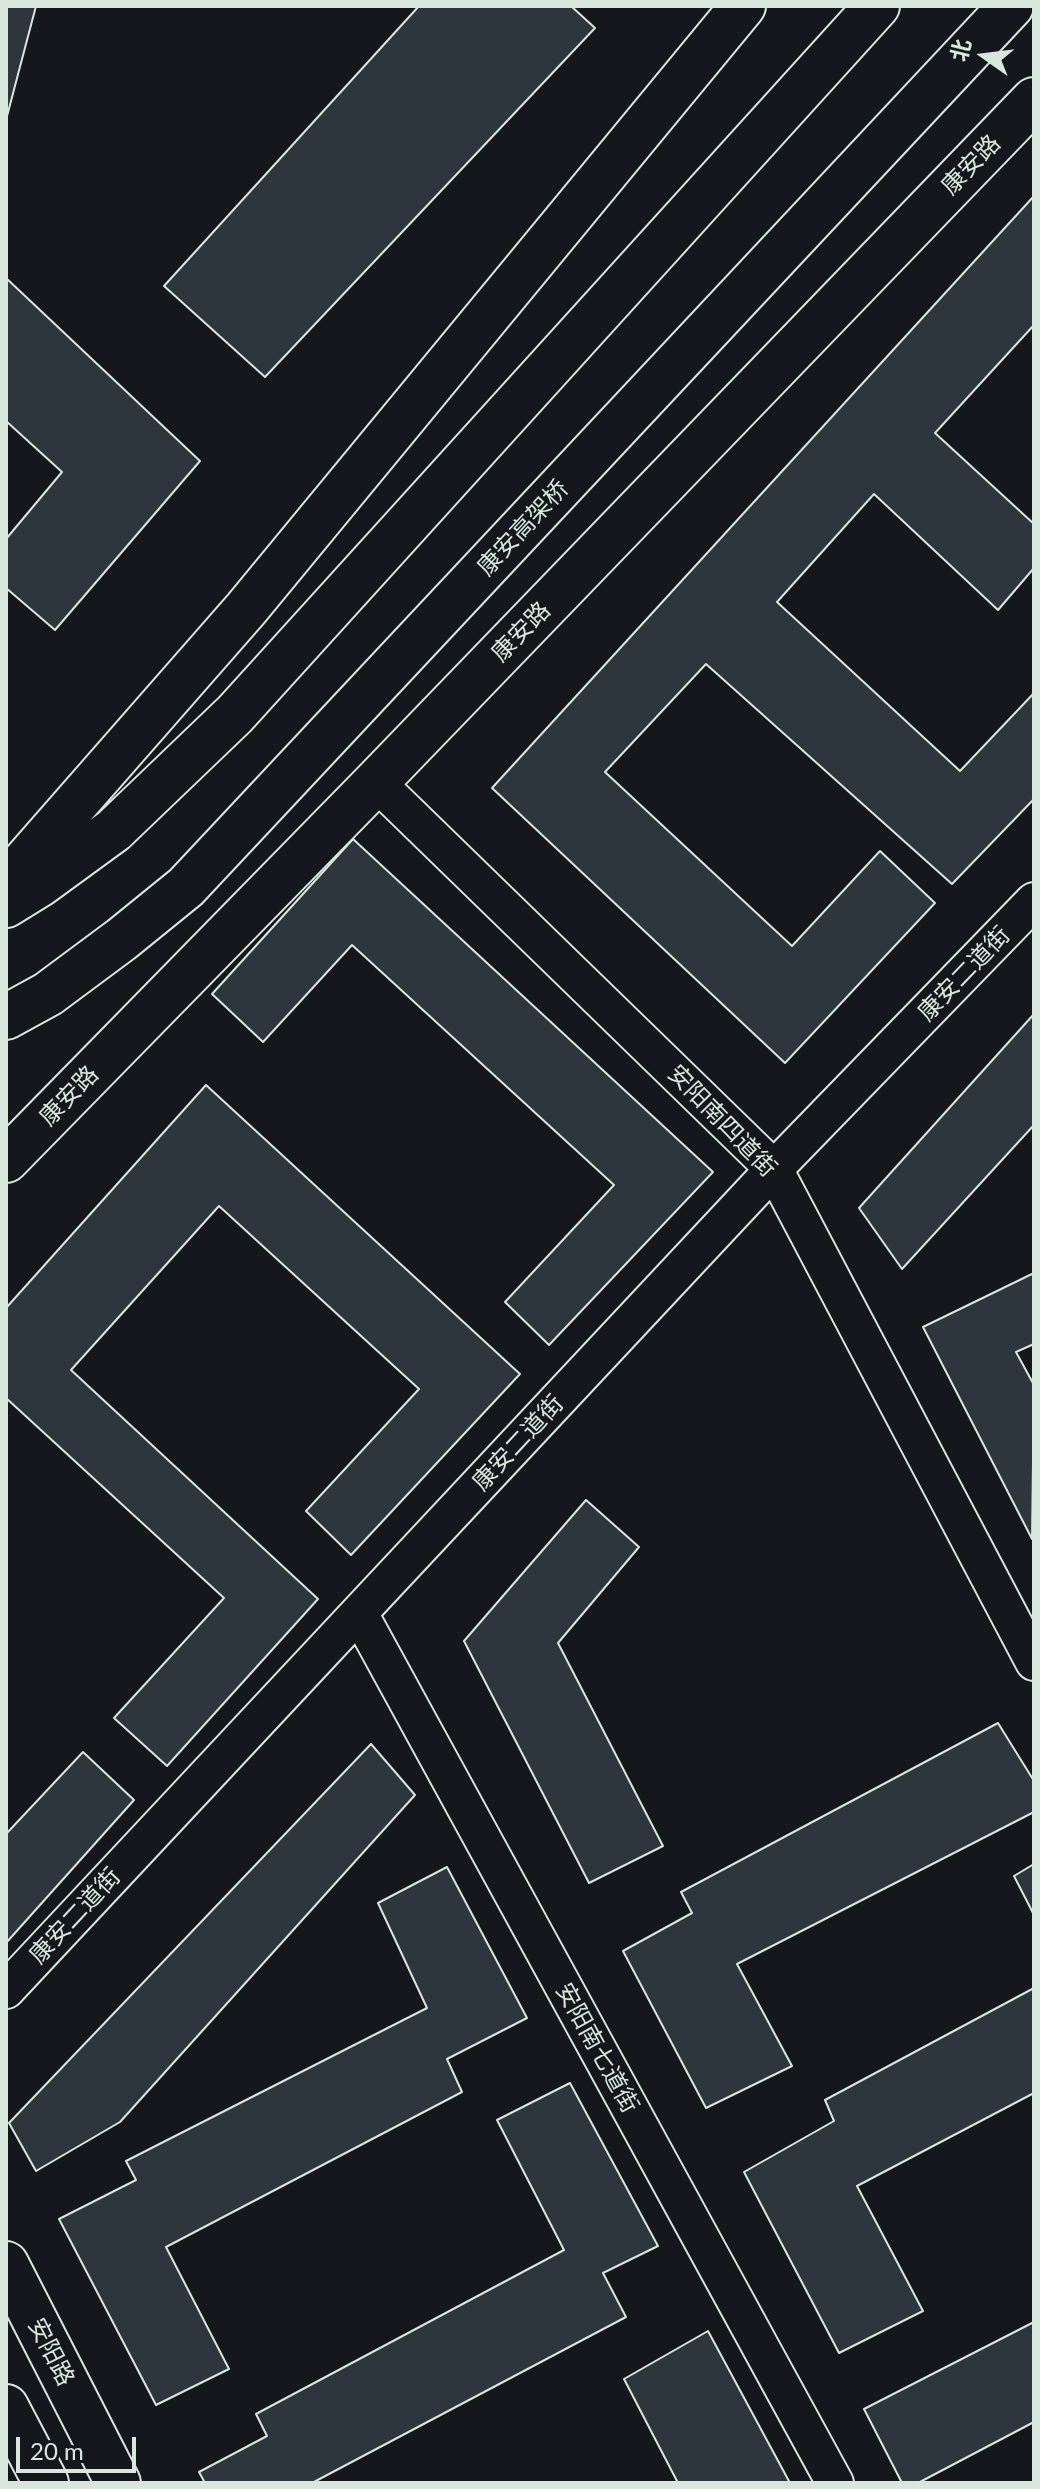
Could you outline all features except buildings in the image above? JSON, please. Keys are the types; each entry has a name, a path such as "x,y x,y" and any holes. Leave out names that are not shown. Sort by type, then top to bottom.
{"main road":[{"path":"6,883 246,609 743,6"},
{"path":"6,905 114,830 235,714 877,6"},
{"name":"康安高架桥","path":"6,1017 48,994 186,887 1011,6"},
{"path":"949,74 1024,6"},
{"name":"康安路","path":"6,1160 376,782 1034,100"},
{"path":"6,835 112,763"},
{"name":"安阳路","path":"6,2264 118,2483"},
{"path":"6,2407 46,2483"}],"street":[{"name":"安阳南四道街","path":"376,782 774,1169 1024,1620 1034,1662"},
{"name":"康安二道街","path":"6,1990 774,1169 1034,901"},
{"name":"安阳南七道街","path":"359,1613 835,2483"}]}
